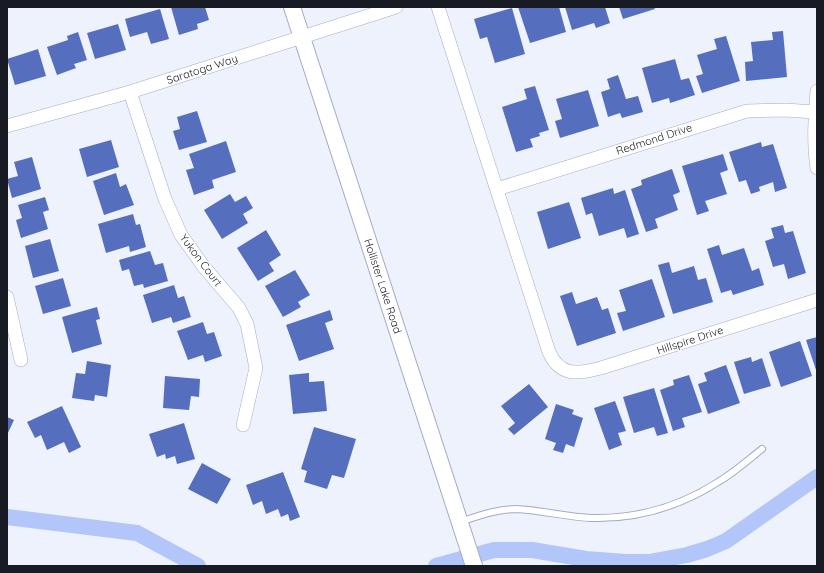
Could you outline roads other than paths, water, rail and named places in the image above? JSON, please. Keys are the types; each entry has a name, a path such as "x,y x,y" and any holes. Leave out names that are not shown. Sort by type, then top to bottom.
{"street":[{"name":"Hollister Lake Road","path":"292,7 474,566"},
{"name":"Saratoga Way","path":"7,126 130,92 396,7"},
{"path":"438,7 497,189"},
{"path":"817,91 814,136 817,168"},
{"name":"Yukon Court","path":"130,92 165,199 181,235 204,267 239,308 247,324 256,368 242,425"},
{"name":"Redmond Drive","path":"497,189 747,111 785,110 815,112"},
{"name":"Hillspire Drive","path":"497,189 549,352 553,361 562,370 575,373 601,368 817,300"},
{"path":"7,297 21,360"}],"lane":[{"path":"462,528 493,512 515,509 590,518 619,518 645,514 666,508 694,496 719,482 762,449"}],"waterway":[{"path":"436,566 494,550 532,550 586,559 626,562 649,562 687,555 726,541 817,477"},
{"path":"7,517 137,533 198,566"}]}
